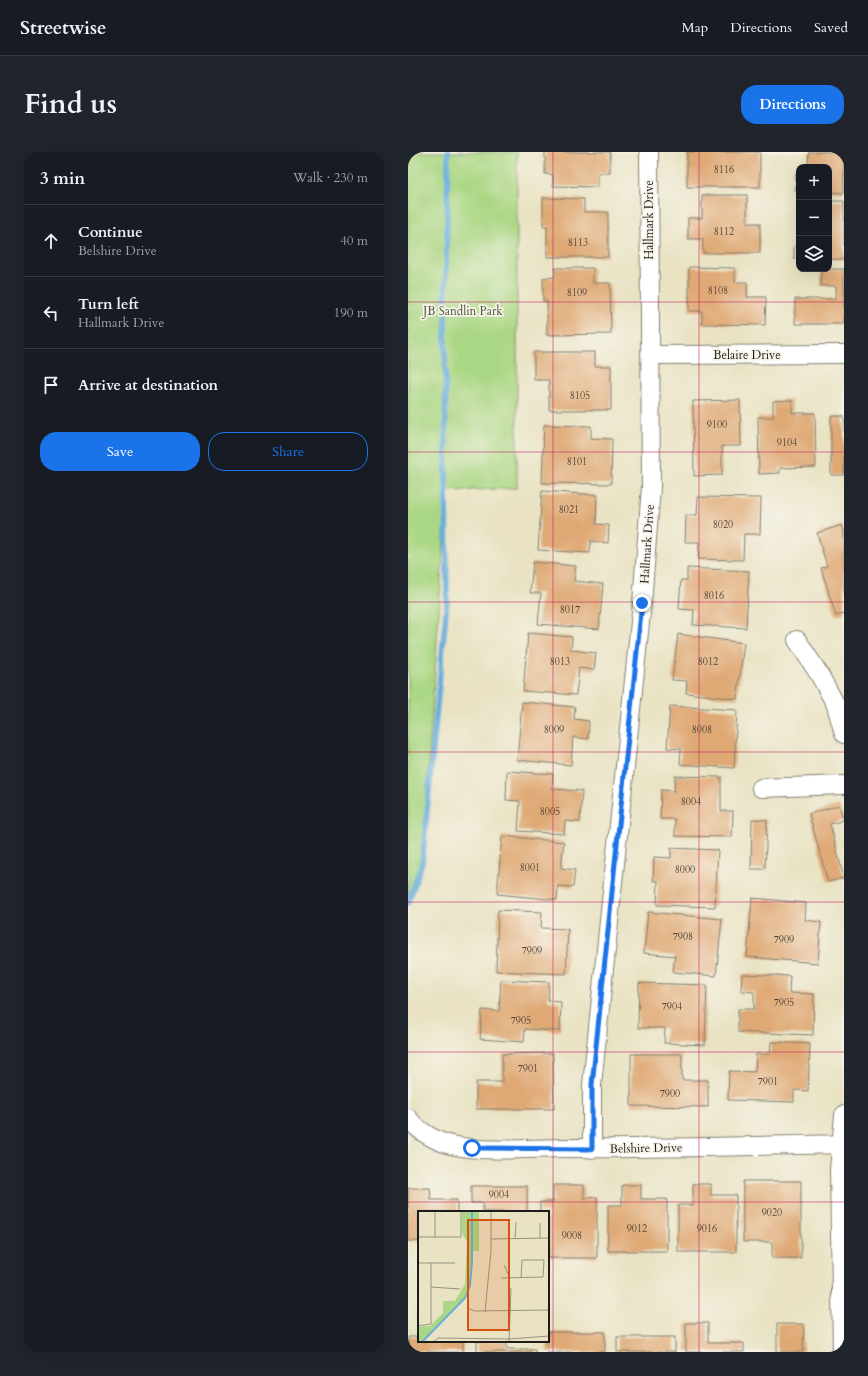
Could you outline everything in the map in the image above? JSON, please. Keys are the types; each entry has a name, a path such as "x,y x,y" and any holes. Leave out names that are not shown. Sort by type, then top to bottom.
{"street":[{"name":"Hallmark Drive","path":"592,1149 592,1085 642,603 651,487 649,152"},
{"name":"Belaire Drive","path":"650,355 844,354"},
{"path":"797,640 819,674 836,705 844,734"},
{"path":"761,788 844,785"},
{"path":"842,1352 839,1170 843,1144 844,1115"},
{"name":"Belshire Drive","path":"408,1118 414,1126 429,1136 450,1144 472,1148 592,1149 843,1144"}],"green space":[{"name":"JB Sandlin Park","path":"408,152 517,152 517,488 447,491 422,863 408,903"}],"building":[{"path":"545,152 610,152 610,173 598,173 598,187 553,186 553,175 545,174"},
{"path":"687,152 760,152 760,187 687,187"},
{"path":"809,152 844,152 844,193 832,192 832,164 808,164"},
{"path":"702,195 747,195 747,223 760,223 760,253 703,253 703,239 688,239 688,218 702,218"},
{"path":"543,198 584,199 584,212 608,212 608,257 547,257 547,226 543,226"},
{"path":"832,201 844,201 844,260 832,259"},
{"path":"794,246 796,246 796,259 794,259"},
{"path":"689,267 735,268 735,282 747,282 747,297 766,297 765,325 702,324 702,311 689,311"},
{"path":"555,268 593,268 593,283 610,283 611,334 547,335 547,301 543,301 543,278 555,277"},
{"path":"832,269 844,269 844,324 795,324 795,299 836,299 836,286 821,286 821,272 832,272"},
{"path":"534,352 595,352 595,366 611,366 611,410 549,410 549,380 534,380"},
{"path":"740,400 741,446 722,446 722,475 694,476 693,401"},
{"path":"792,400 792,413 815,413 816,467 780,468 780,473 759,474 758,417 773,417 773,401"},
{"path":"831,416 844,416 844,475 831,475"},
{"path":"544,425 591,426 591,438 612,439 611,484 542,483"},
{"path":"542,491 597,495 596,524 609,525 608,543 591,541 590,553 538,550"},
{"path":"698,497 761,498 760,534 744,534 743,560 698,559 699,542 685,542 686,515 697,515"},
{"path":"842,525 844,531 844,613 836,616 821,568 827,566 817,533"},
{"path":"533,562 576,566 574,581 603,584 599,629 538,624 541,593 530,593"},
{"path":"687,568 749,571 746,628 693,625 694,610 679,609 681,580 687,580"},
{"path":"528,633 572,637 571,650 596,653 594,670 579,668 576,695 523,691"},
{"path":"678,634 744,643 737,699 686,693 687,681 672,680"},
{"path":"522,702 575,707 574,719 589,721 588,739 573,737 571,765 517,760"},
{"path":"670,706 737,710 734,768 680,764 681,749 667,748"},
{"path":"507,771 553,774 552,789 582,791 580,822 565,821 564,834 518,831 520,801 506,800"},
{"path":"675,776 721,777 721,811 733,811 732,837 675,836 675,819 660,819 661,790 674,791"},
{"path":"839,805 844,820 830,824 844,878 828,882 809,814"},
{"path":"752,819 767,820 765,869 751,869"},
{"path":"502,836 564,842 561,868 575,870 573,887 558,886 557,900 497,894"},
{"path":"671,848 718,850 715,907 657,905 658,881 653,881 654,857 671,858"},
{"path":"752,898 806,903 805,920 821,922 818,963 747,957"},
{"path":"498,910 542,912 541,928 568,929 566,974 496,971"},
{"path":"648,912 722,919 716,976 673,972 675,956 644,953"},
{"path":"742,974 790,976 789,993 814,994 813,1035 738,1032 738,1009 754,1009 754,992 741,991"},
{"path":"501,980 549,982 548,1001 561,1002 560,1031 525,1029 524,1042 480,1039 482,1010 499,1011"},
{"path":"639,983 707,985 705,1045 664,1043 665,1028 638,1028"},
{"path":"771,1042 810,1044 808,1091 794,1090 794,1102 728,1100 729,1071 755,1072 756,1054 770,1054"},
{"path":"553,1053 554,1109 476,1109 476,1082 502,1082 502,1054"},
{"path":"631,1054 682,1054 682,1080 708,1080 708,1107 631,1106"},
{"path":"743,1181 801,1181 801,1258 772,1258 772,1242 743,1242"},
{"path":"693,1184 711,1184 711,1195 736,1195 736,1252 678,1252 678,1205 693,1205"},
{"path":"553,1185 584,1185 584,1198 597,1197 597,1258 549,1258 549,1211 540,1211 540,1202 553,1202"},
{"path":"622,1185 641,1185 641,1199 667,1199 667,1251 608,1251 608,1205 622,1205"},
{"path":"471,1186 527,1186 527,1211 483,1211 483,1203 471,1203"},
{"path":"408,1188 430,1188 431,1200 457,1200 457,1211 418,1211 418,1241 408,1241"},
{"path":"686,1323 708,1323 708,1343 744,1343 744,1352 686,1352"},
{"path":"777,1324 804,1324 803,1352 777,1352"},
{"path":"549,1332 605,1332 605,1352 547,1352"},
{"path":"408,1337 418,1337 418,1342 463,1342 463,1352 408,1352"},
{"path":"617,1337 675,1337 675,1352 617,1352"},
{"path":"477,1342 507,1342 507,1349 535,1349 535,1352 477,1352"}],"waterway":[{"path":"408,903 422,863 447,602 445,336 448,152"}],"route":[{"path":"472,1148 592,1149 592,1085 642,603"}]}
